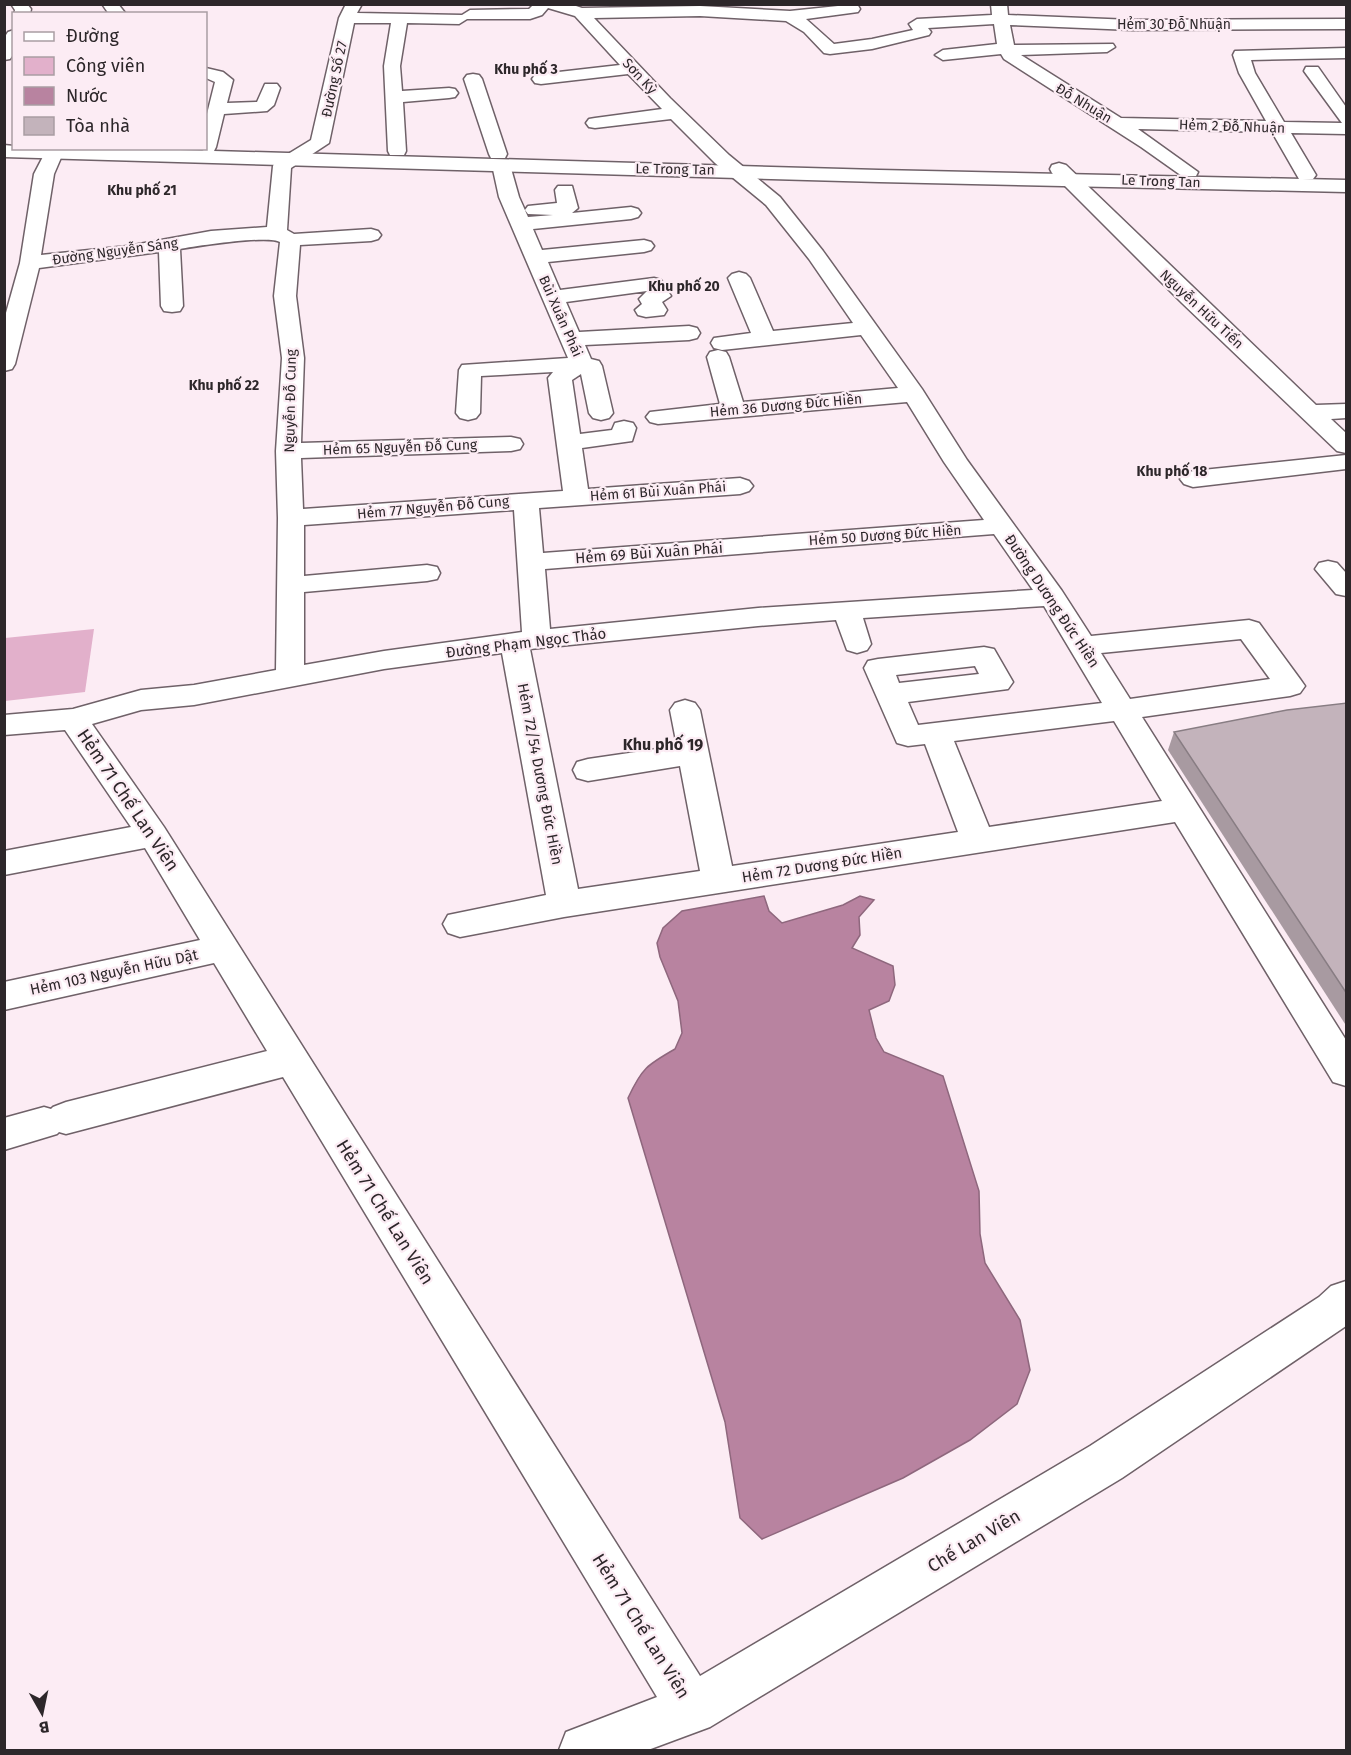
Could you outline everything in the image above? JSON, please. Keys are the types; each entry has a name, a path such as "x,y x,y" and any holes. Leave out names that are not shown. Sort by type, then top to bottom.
{"street":[{"path":"351,11 400,19 464,17 530,14 536,12 543,4"},
{"name":"Sơn Kỳ","path":"552,4 581,13 729,165"},
{"path":"581,13 700,12 790,16 846,8 864,20"},
{"name":"Đường Số 27","path":"302,154 320,143 351,11"},
{"path":"1001,12 1004,42 1007,49"},
{"name":"Hẻm 30 Đỗ Nhuận","path":"790,16 810,28 830,49 872,44 923,32 917,24 920,22 1001,12 1133,32 1347,24"},
{"path":"397,152 392,66 400,19"},
{"path":"4,55 12,39"},
{"path":"943,55 1007,49 1107,47"},
{"name":"Đỗ Nhuận","path":"1007,49 1010,55 1148,143 1188,172"},
{"path":"1306,175 1247,73 1241,55 1347,53"},
{"path":"541,79 633,68"},
{"path":"1312,71 1347,119"},
{"path":"207,74 224,80 207,144"},
{"name":"Bùi Xuân Phái","path":"473,79 500,159 509,197 582,364 560,378 576,497"},
{"path":"217,109 261,107 265,105 271,88"},
{"path":"394,97 450,93"},
{"path":"595,123 676,113"},
{"name":"Hẻm 2 Đỗ Nhuận","path":"1117,123 1347,129"},
{"path":"1148,143 1184,144"},
{"name":"Le Trong Tan","path":"207,147 302,154 397,152 500,159"},
{"path":"1266,147 1290,148"},
{"name":"Le Trong Tan","path":"4,151 302,154 729,165 879,176 1188,172 1347,176"},
{"name":"Đường Nguyễn Sáng","path":"54,153 44,174 30,263 128,252 169,243 284,236 371,235"},
{"name":"Nguyễn Đỗ Cung","path":"290,676 291,518 288,451 293,358 285,296 282,166 302,154"},
{"name":"Đường Dương Đức Hiền","path":"729,165 773,201 816,255 914,394 956,462 1052,597 1083,645 1347,1071"},
{"name":"Le Trong Tan","path":"1064,174 1347,186"},
{"name":"Nguyễn Hữu Tiến","path":"1064,174 1190,298 1347,446"},
{"path":"518,218 568,208 565,190"},
{"path":"518,218 631,213"},
{"path":"169,243 172,306"},
{"path":"535,257 645,246"},
{"path":"4,364 30,263"},
{"path":"739,278 765,339"},
{"path":"553,297 654,284 660,296 650,299 656,310 646,310"},
{"path":"733,410 720,350 765,339 868,328"},
{"path":"571,339 689,333"},
{"path":"468,412 470,370 582,364 591,366 601,413"},
{"name":"Hẻm 36 Dương Đức Hiền","path":"658,417 914,394"},
{"path":"1310,412 1347,411"},
{"path":"569,442 623,436 624,428"},
{"name":"Hẻm 65 Nguyễn Đỗ Cung","path":"288,451 511,444"},
{"path":"1193,479 1347,462"},
{"name":"Hẻm 61 Bùi Xuân Phái","path":"576,497 740,486"},
{"name":"Hẻm 77 Nguyễn Đỗ Cung","path":"291,518 576,497"},
{"path":"526,500 530,562 526,642"},
{"name":"Hẻm 50 Dương Đức Hiền","path":"769,544 1001,526"},
{"name":"Hẻm 69 Bùi Xuân Phái","path":"530,562 769,544"},
{"path":"291,585 427,573"},
{"name":"Đường Phạm Ngọc Thảo","path":"4,725 73,719 141,700 194,694 384,660 526,642 847,611 1052,597"},
{"path":"847,611 857,645"},
{"path":"889,694 908,736 1123,710 1290,686 1249,629 1083,645"},
{"name":"Hẻm 72/54 Dương Đức Hiền","path":"526,642 564,904"},
{"path":"685,710 718,881"},
{"name":"Hẻm 71 Chế Lan Viên","path":"73,719 153,835 692,1709"},
{"path":"936,733 978,841"},
{"path":"588,770 693,754"},
{"name":"Hẻm 72 Dương Đức Hiền","path":"460,924 564,904 1184,809"},
{"path":"4,863 153,835"},
{"name":"Hẻm 103 Nguyễn Hữu Dật","path":"4,996 223,948"},
{"path":"4,1134 291,1060"},
{"name":"Chế Lan Viên","path":"584,1750 692,1709 1106,1462 1342,1311"}],"green space":[{"path":"94,629 85,692 5,701 5,638"}],"water":[{"path":"764,896 769,911 782,923 843,905 860,896 874,900 859,917 860,935 852,948 893,966 895,985 889,1001 869,1010 876,1038 884,1052 943,1076 979,1191 980,1234 985,1263 1020,1320 1030,1370 1017,1404 970,1440 903,1478 762,1539 740,1518 725,1422 628,1098 646,1068 675,1049 682,1033 678,1001 660,957 657,943 663,928 682,911"}],"building":[{"path":"1347,703 1347,994 1174,732 1287,710"}],"district":[{"name":"Khu phố 3","path":"526,69"},
{"name":"Khu phố 21","path":"142,190"},
{"name":"Khu phố 20","path":"684,286"},
{"name":"Khu phố 22","path":"224,385"},
{"name":"Khu phố 18","path":"1172,471"},
{"name":"Khu phố 19","path":"663,744"}]}
